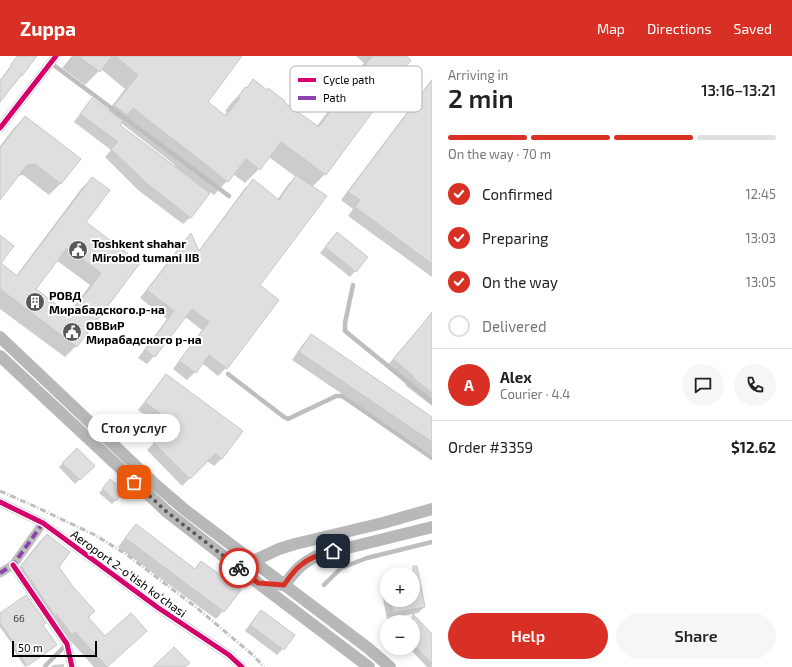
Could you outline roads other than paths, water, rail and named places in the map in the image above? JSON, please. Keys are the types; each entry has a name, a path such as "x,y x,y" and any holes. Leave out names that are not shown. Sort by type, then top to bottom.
{"main road":[{"path":"0,337 155,484 185,510 363,644 390,667"},
{"path":"0,356 167,512 369,667"},
{"path":"253,561 279,549 432,510"},
{"path":"284,585 301,565 319,555 432,527"},
{"path":"253,561 258,583"},
{"path":"258,583 284,585"}],"street":[{"path":"0,128 54,59"},
{"name":"Aeroport 2-o'tish ko'chasi","path":"0,502 43,523 158,607 228,655 242,667"},
{"path":"0,573 13,565 43,523"},
{"path":"13,565 67,644 72,667"}],"lane":[{"path":"54,59 229,196"},
{"path":"353,285 345,323 345,331 432,402"},
{"path":"228,374 288,420 336,396 342,396 432,458"},
{"path":"324,585 341,568 367,558 432,542"},
{"path":"45,667 67,644"}],"railway":[{"path":"0,491 93,534 126,554 197,608 254,656 264,667"}],"place":[{"name":"Toshkent shahar Mirobod tumani IIB","path":"78,250"},
{"name":"РОВД Мирабадского.р-на","path":"35,302"},
{"name":"ОВВиР Мирабадского р-на","path":"72,332"},
{"name":"Стол услуг","path":"134,482"}]}
